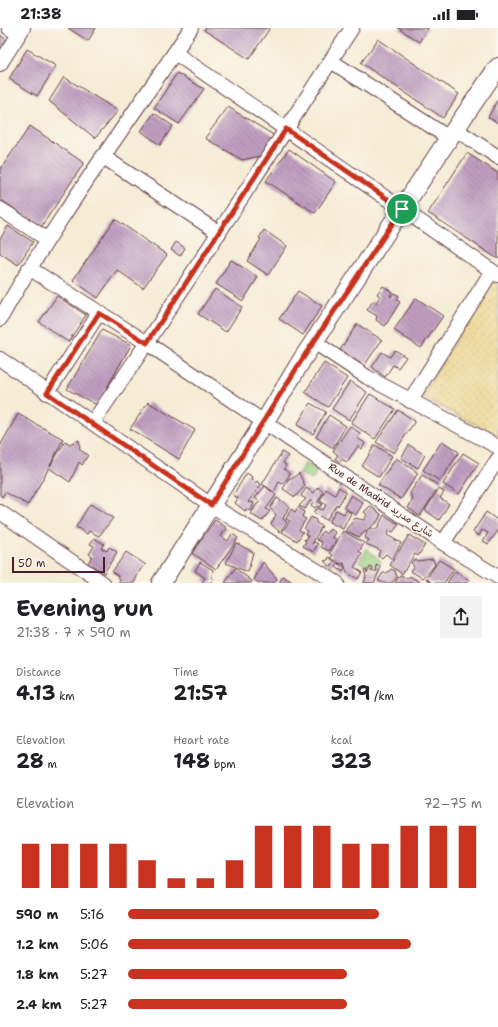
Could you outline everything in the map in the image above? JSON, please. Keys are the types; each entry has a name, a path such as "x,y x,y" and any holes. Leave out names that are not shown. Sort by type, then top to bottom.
{"street":[{"path":"0,319 47,239 102,156 191,28"},
{"path":"93,422 147,343 352,28"},
{"path":"0,64 17,30"},
{"path":"175,53 495,273 410,401"},
{"path":"331,61 452,133 498,157"},
{"path":"161,583 314,342 452,133 498,67"},
{"path":"102,156 219,233"},
{"path":"0,209 47,239"},
{"name":"Rue de Madrid شارع مدريد","path":"29,268 147,343 265,421 444,543 498,577"},
{"path":"47,393 99,313"},
{"path":"314,342 348,365 410,401 498,447"},
{"path":"0,359 47,393 93,422 211,505 331,581"},
{"path":"444,543 498,459"},
{"path":"0,512 103,583"}],"sand":[{"path":"491,280 498,285 498,436 422,397"}],"green space":[{"path":"305,463 318,470 312,480 299,473"},
{"path":"367,548 382,562 373,566 359,562"}],"building":[{"path":"68,28 96,28 88,41"},
{"path":"206,28 270,28 249,59 204,30"},
{"path":"398,28 428,28 419,42"},
{"path":"0,35 9,42 0,53"},
{"path":"378,39 459,94 443,118 361,63"},
{"path":"27,49 56,66 37,96 9,79"},
{"path":"177,73 204,89 179,124 154,108"},
{"path":"64,77 118,111 95,138 49,101"},
{"path":"498,99 498,123 488,117"},
{"path":"228,107 275,136 260,156 242,160 205,138"},
{"path":"154,113 173,126 160,145 141,131"},
{"path":"30,126 84,163 41,227 0,199 0,170"},
{"path":"289,149 336,182 315,213 266,181"},
{"path":"467,153 498,173 498,259 428,213"},
{"path":"115,219 167,255 143,288 117,270 98,298 73,280"},
{"path":"8,226 33,242 18,265 0,253 0,239"},
{"path":"264,230 287,246 268,275 247,261 261,239 259,238"},
{"path":"176,242 185,248 180,256 171,250"},
{"path":"231,260 258,277 243,301 216,284"},
{"path":"383,286 392,292 391,297 394,293 399,296 397,300 400,302 385,326 376,320 377,316 367,310 373,301 376,303 380,296 377,294"},
{"path":"215,289 242,307 226,332 198,314"},
{"path":"298,291 322,306 303,335 279,319"},
{"path":"57,296 86,315 68,342 39,322"},
{"path":"416,298 443,316 421,348 394,330"},
{"path":"357,324 382,340 364,366 340,350"},
{"path":"102,330 131,345 97,405 67,389"},
{"path":"395,350 406,357 398,368 393,365 385,377 372,367 382,352 390,357"},
{"path":"324,363 347,378 328,407 305,392"},
{"path":"350,381 367,392 349,420 332,409"},
{"path":"370,394 395,409 375,439 351,423"},
{"path":"148,402 195,430 179,459 130,429"},
{"path":"310,403 326,412 313,434 297,425"},
{"path":"398,410 415,421 394,453 376,442"},
{"path":"18,414 63,439 50,466 65,441 70,444 79,440 80,450 88,455 82,465 79,462 70,482 49,468 28,505 5,492 2,497 0,495 0,446"},
{"path":"329,415 346,426 333,448 316,437"},
{"path":"350,426 360,433 357,438 365,443 362,449 358,446 347,462 341,459 340,462 335,459 338,455 333,451"},
{"path":"442,441 459,452 440,481 423,470"},
{"path":"375,445 392,456 379,477 362,466"},
{"path":"409,445 425,455 418,468 401,458"},
{"path":"282,452 288,456 283,463 286,465 284,469 290,474 283,484 279,482 274,492 262,484"},
{"path":"463,453 479,463 459,494 443,484"},
{"path":"396,458 418,473 401,499 378,485"},
{"path":"247,473 252,477 251,479 255,483 257,481 261,485 248,502 254,503 251,511 246,509 245,511 235,503 238,498 233,495"},
{"path":"299,473 305,486 295,497 283,489 289,478 293,478"},
{"path":"422,475 439,486 420,516 408,508 413,499 410,493"},
{"path":"265,486 276,495 266,509 270,511 262,521 251,514 256,505 260,502 255,498"},
{"path":"318,487 323,492 318,502 322,504 320,507 317,506 315,508 311,505 313,502 311,500 305,509 299,506 306,499 301,496 306,488 314,493"},
{"path":"339,487 346,492 338,506 337,504 326,520 313,512 318,508 323,510 326,505 320,501 326,489 335,495"},
{"path":"439,489 444,492 440,498 449,504 439,520 425,510"},
{"path":"351,495 363,503 356,515 344,507"},
{"path":"277,498 289,506 283,519 287,522 280,532 271,524 276,515 270,508"},
{"path":"90,504 113,518 99,536 89,531 87,534 76,527"},
{"path":"370,506 381,514 378,521 359,537 346,531 355,518 364,520 367,515 364,512"},
{"path":"298,507 304,512 302,517 306,519 299,530 303,532 297,541 282,532 290,521 286,519 291,509 295,512"},
{"path":"336,510 344,514 346,510 351,513 343,529 329,522"},
{"path":"486,512 496,519 498,516 498,531 488,544 483,541 488,533 482,530 479,536 473,532"},
{"path":"384,515 399,524 393,532 389,531 387,535 401,543 392,559 386,554 382,558 378,556 380,550 366,544 369,540 365,538 368,529 377,529"},
{"path":"311,517 316,520 316,523 322,526 312,544 314,542 318,544 313,552 303,546 306,542 304,539 306,540 308,536 305,534 307,531 304,529"},
{"path":"215,520 227,528 221,536 228,541 232,534 238,538 216,569 192,553"},
{"path":"330,529 335,532 333,538 337,539 329,551 321,547 322,542 317,540 323,531 326,534"},
{"path":"343,531 364,543 359,552 362,554 354,567 362,572 358,579 347,573 344,563 341,564 331,558 333,555 330,553"},
{"path":"409,535 425,545 418,556 415,554 402,574 390,565"},
{"path":"94,538 104,544 101,548 107,551 109,547 117,552 104,573 88,563 92,556 89,554 94,546 90,544"},
{"path":"236,543 253,552 248,572 226,563"},
{"path":"126,552 146,565 140,570 134,583 118,583 120,580 118,576 112,572"},
{"path":"329,557 335,562 331,567 324,561 328,560"},
{"path":"415,559 417,561 433,559 435,565 423,578 410,571 414,566 411,563"},
{"path":"439,560 454,569 444,583 430,583 431,581 426,579"},
{"path":"200,562 213,570 213,579 211,583 202,582 205,578 195,571"},
{"path":"263,562 277,579 274,583 259,583 254,580"},
{"path":"338,563 342,566 343,565 345,568 343,572 336,567"},
{"path":"376,565 381,567 374,583 364,583 366,576 364,570 366,569 367,573 370,567 373,568 371,571 377,571"},
{"path":"235,568 252,581 251,583 225,583"},
{"path":"391,569 395,571 397,577 392,583 384,583 378,580 383,573 387,573"},
{"path":"455,571 469,580 468,583 447,583"},
{"path":"400,575 408,579 410,576 421,583 395,583"},
{"path":"283,576 294,583 279,583"}],"route":[{"path":"286,129 402,209 303,358 265,421 211,505 93,422 47,393 99,313 147,343 286,129"}]}
